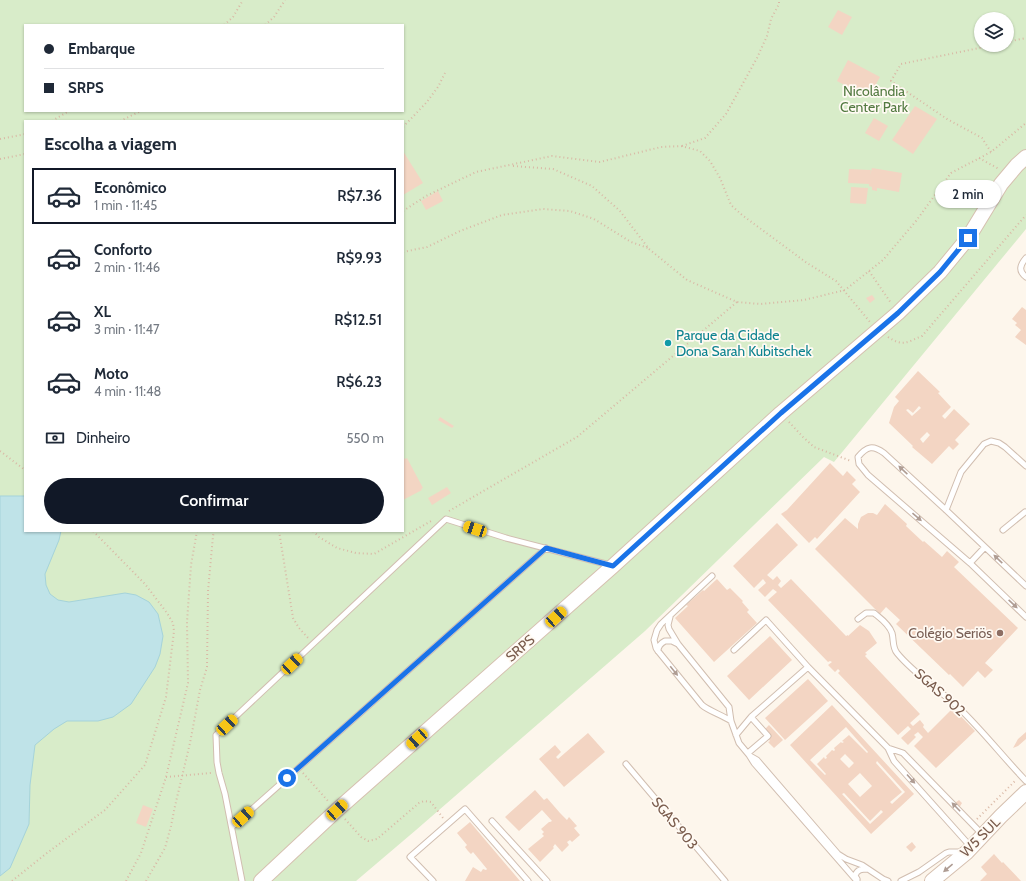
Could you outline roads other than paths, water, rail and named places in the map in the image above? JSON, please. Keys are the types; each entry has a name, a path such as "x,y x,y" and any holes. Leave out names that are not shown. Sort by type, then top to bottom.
{"main road":[{"name":"SRPS","path":"261,881 337,810 613,566 781,413 898,313 940,272 968,238 1001,184 1016,165 1026,157"},
{"name":"W5 SUL","path":"932,881 969,850 1026,792"}],"lane":[{"path":"1026,258 1021,264 1022,274 1026,277"},
{"path":"946,510 961,472 984,444 992,441 999,443 1026,466"},
{"path":"1026,586 884,453 877,448 870,447 862,451 858,457 858,464 868,475 970,563 1026,616"},
{"path":"1003,530 1024,512"},
{"path":"242,881 232,827 217,762 216,735 446,519 613,566"},
{"path":"970,563 985,547"},
{"path":"232,827 546,548"},
{"path":"712,576 661,624 655,636 655,644 658,651 702,704 708,709 731,721"},
{"name":"SGAS 902","path":"858,618 866,613 874,613 882,619 891,629 893,634 893,644 896,652 906,663 959,708 1026,781"},
{"path":"670,617 668,627 678,644 729,707 731,721 740,745 857,881"},
{"path":"734,650 766,620 808,667 888,748 894,761 969,850"},
{"path":"658,651 660,644 665,641 672,641 678,644"},
{"path":"736,735 751,717 808,667"},
{"path":"748,754 768,736 751,717"},
{"path":"888,748 903,753 983,835"},
{"path":"748,754 758,760 838,854 846,859 858,863 888,881"},
{"name":"SGAS 903","path":"626,764 724,881"},
{"path":"434,881 410,857 464,809 528,881"},
{"path":"492,821 547,881"},
{"path":"901,881 919,872 946,853 969,850"},
{"path":"857,881 855,876 857,871 868,869"}],"water":[{"path":"0,496 24,496 24,532 61,532 45,574 46,585 50,594 58,600 69,602 125,593 136,595 149,602 158,614 163,636 160,654 155,667 131,704 113,717 98,721 67,721 54,729 35,745 30,785 29,824 10,868 0,876"}],"place":[{"name":"Parque da Cidade Dona Sarah Kubitschek","path":"668,343"},
{"name":"Colégio Seriös","path":"1000,633"}],"park label":[{"name":"Nicolândia Center Park","path":"874,100"}]}
